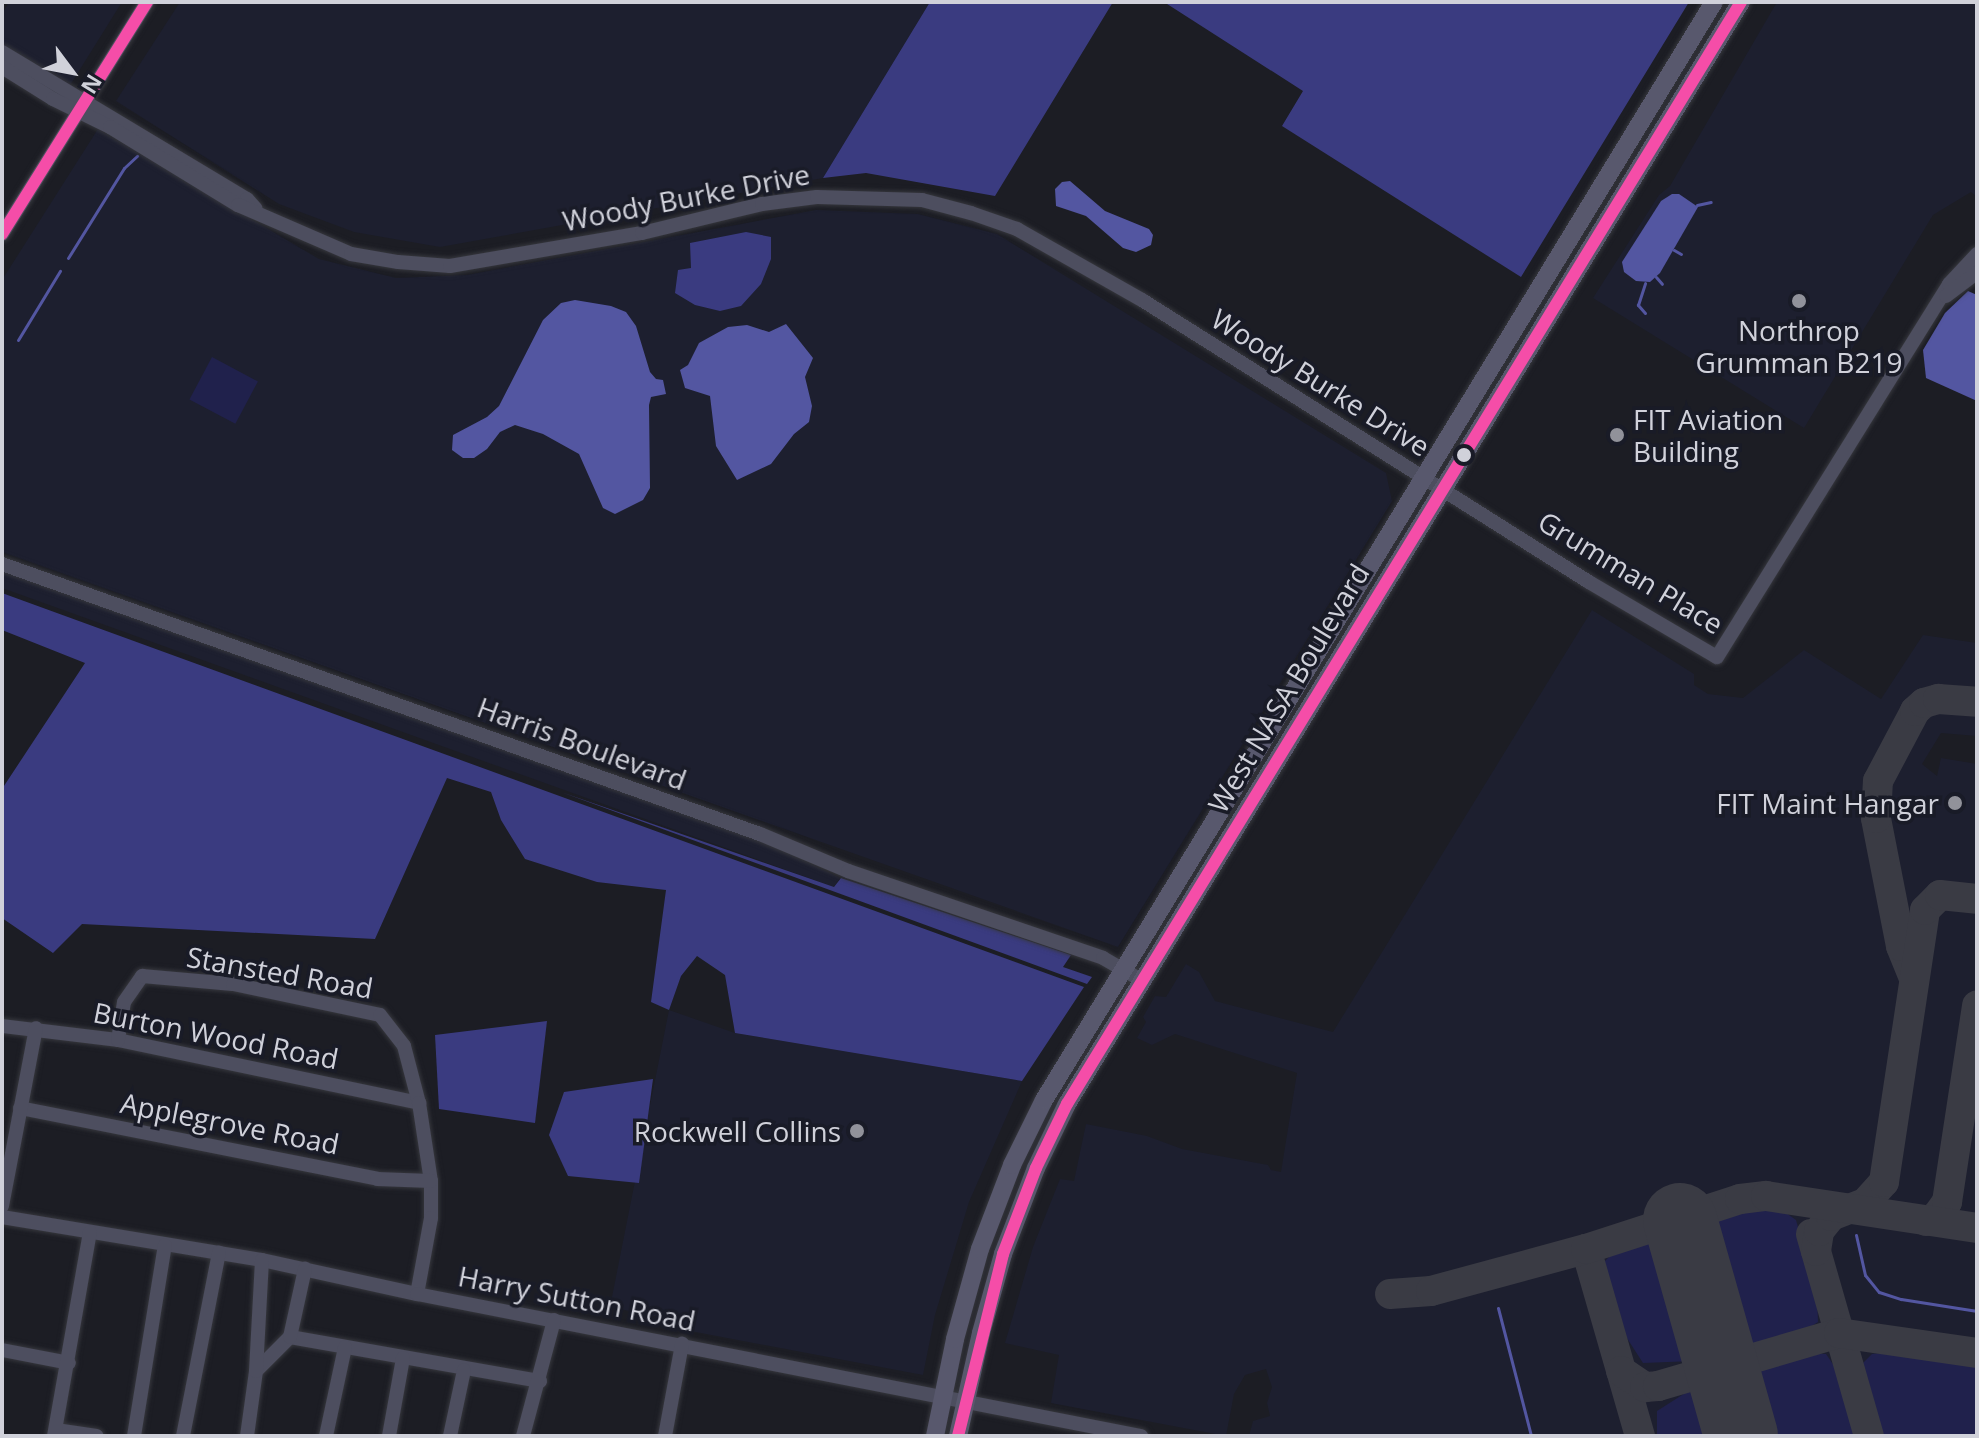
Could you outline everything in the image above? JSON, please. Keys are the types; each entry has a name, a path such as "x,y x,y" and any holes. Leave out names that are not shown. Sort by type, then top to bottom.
{"main road":[{"name":"West NASA Boulevard","path":"935,1436 967,1292 1012,1165 1056,1078 1714,2"},
{"name":"West NASA Boulevard","path":"958,1436 996,1278 1027,1190 1067,1104 1741,2"},
{"path":"1216,816 1235,828"}],"street":[{"path":"2,234 147,2"},
{"path":"2,52 79,107"},
{"path":"2,67 79,107"},
{"name":"Woody Burke Drive","path":"79,107 247,199 258,211 306,237 351,254 450,266 642,233 762,204 817,197 922,200 1017,229 1065,255 1443,489"},
{"name":"Grumman Place","path":"1443,489 1717,657 1949,284 1977,254"},
{"name":"Grumman Place","path":"1942,298 1977,273"},
{"name":"Harris Boulevard","path":"2,564 1122,967 1141,980"},
{"name":"Stansted Road","path":"118,1040 124,1002 142,976 233,984 380,1015 404,1046 419,1103 431,1181 431,1218 417,1294"},
{"name":"Burton Wood Road","path":"2,1026 118,1040 419,1103"},
{"path":"2,1206 36,1028"},
{"name":"Applegrove Road","path":"20,1108 377,1179 431,1181"},
{"name":"Harry Sutton Road","path":"2,1217 262,1260 417,1294 1141,1436"},
{"path":"90,1232 55,1433 97,1436"},
{"path":"134,1436 165,1245"},
{"path":"183,1436 219,1253"},
{"path":"247,1436 256,1371 262,1260"},
{"path":"256,1371 290,1337 305,1269"},
{"path":"523,1436 554,1320"},
{"path":"290,1337 540,1381"},
{"path":"665,1436 682,1344"},
{"path":"326,1436 345,1347"},
{"path":"2,1350 69,1363"},
{"path":"389,1436 403,1358"},
{"path":"450,1436 464,1370"}],"shaded area":[{"path":"9,2 122,2 69,87 2,45 2,14"},
{"path":"180,2 930,2 823,178 440,247 354,232 279,204 116,101"},
{"path":"930,2 1113,2 995,196 866,173 823,178"},
{"path":"1164,2 1689,2 1521,277 1282,126 1303,91"},
{"path":"1777,2 1977,2 1977,197 1971,192 1933,215 1804,428 1593,298 1659,195 1670,186"},
{"path":"98,129 319,259 396,278 467,275 816,210 918,214 997,234 1386,473 1392,501 1118,947 2,552 2,280"},
{"path":"1070,181 1105,211 1149,229 1153,235 1151,245 1136,252 1123,248 1086,216 1056,206 1055,189 1062,182"},
{"path":"1672,194 1679,194 1698,207 1660,273 1650,282 1636,281 1624,272 1622,262 1661,201"},
{"path":"746,232 771,237 771,259 761,284 741,306 720,311 695,305 675,293 678,270 691,268 690,243"},
{"path":"1968,291 1977,295 1977,401 1926,378 1923,350 1945,313"},
{"path":"575,300 611,306 626,312 636,326 650,372 656,379 663,380 666,394 651,397 649,405 650,488 643,500 615,514 603,508 579,454 543,434 515,425 500,432 487,449 474,458 463,458 452,450 453,435 487,417 499,406 543,320 561,303"},
{"path":"786,324 813,358 805,377 812,406 809,422 794,434 771,464 737,480 716,446 710,396 685,388 680,370 688,365 699,343 728,327 747,325 769,332"},
{"path":"212,357 258,381 235,424 189,399"},
{"path":"2,570 759,838 840,878 834,887 2,588"},
{"path":"2,593 1084,987 1022,1081 735,1033 725,975 697,956 681,976 669,1010 651,1002 666,890 597,882 525,859 501,820 491,792 447,778 375,939 82,924 53,953 2,918 2,789 85,663 2,630"},
{"path":"1592,610 1694,674 1694,685 1708,694 1743,698 1804,650 1881,699 1923,635 1977,643 1977,736 1941,733 1922,764 1937,776 1941,758 1977,764 1977,1436 1249,1436 1253,1421 1270,1416 1267,1403 1272,1387 1266,1369 1245,1375 1234,1394 1226,1436 1051,1403 1059,1355 1005,1343 1033,1247 1060,1179 1074,1181 1086,1124 1147,1136 1182,1149 1268,1165 1271,1170 1281,1172 1297,1073 1175,1034 1152,1045 1137,1038 1146,1022 1143,1017 1155,996 1166,997 1186,964 1199,972 1215,1001 1333,1032"},
{"path":"561,792 834,887 841,878 1071,955 1063,967 1092,977 1087,984"},
{"path":"669,1010 735,1033 1022,1081 969,1202 935,1315 923,1375 664,1326 664,1318 610,1307"},
{"path":"547,1021 535,1123 439,1109 435,1035"},
{"path":"653,1079 639,1183 568,1176 549,1135 564,1092"},
{"path":"1752,1208 1779,1208 1796,1220 1817,1295 1818,1322 1796,1336 1757,1347 1736,1346 1706,1239 1708,1229 1719,1217"},
{"path":"1640,1242 1655,1243 1671,1257 1699,1356 1693,1361 1643,1363 1623,1332 1603,1276 1604,1262 1617,1249"},
{"path":"1892,1352 1977,1364 1977,1436 1873,1436 1862,1389 1863,1363 1872,1354"},
{"path":"1802,1353 1826,1354 1841,1376 1860,1436 1761,1436 1744,1376 1764,1363"},
{"path":"1708,1386 1722,1436 1657,1436 1657,1411 1690,1390"}],"waterway":[{"path":"68,258 124,168 137,156"},
{"path":"1697,205 1711,202"},
{"path":"1674,250 1681,254"},
{"path":"18,340 60,271"},
{"path":"1656,277 1662,284"},
{"path":"1645,283 1638,305 1645,313"},
{"path":"1856,1235 1865,1275 1879,1292 1901,1299 1977,1311"},
{"path":"1498,1308 1531,1436"}],"taxiway":[{"path":"1913,976 1901,946 1876,818 1878,781 1915,711 1924,703 1938,699 1977,702"},
{"path":"1816,1251 1819,1231 1831,1216 1865,1203 1884,1182 1925,910 1940,895 1977,899"},
{"path":"1926,1221 1936,1217 1947,1202 1977,1005"},
{"path":"1390,1294 1431,1291 1586,1249 1740,1199 1766,1196 1977,1228"},
{"path":"1811,1234 1869,1436"},
{"path":"1586,1249 1640,1436"},
{"path":"1621,1371 1645,1387 1658,1386 1839,1333 1977,1353"}],"runway":[{"path":"1680,1220 1741,1436"}],"transit line":[{"path":"2,234 147,2"},
{"path":"958,1436 1003,1254 1036,1168 1067,1104 1741,2"}],"place":[{"name":"Northrop Grumman B219","path":"1799,301"},
{"name":"FIT Aviation Building","path":"1617,435"},
{"name":"FIT Maint Hangar","path":"1955,803"},
{"name":"Rockwell Collins","path":"857,1131"}]}
